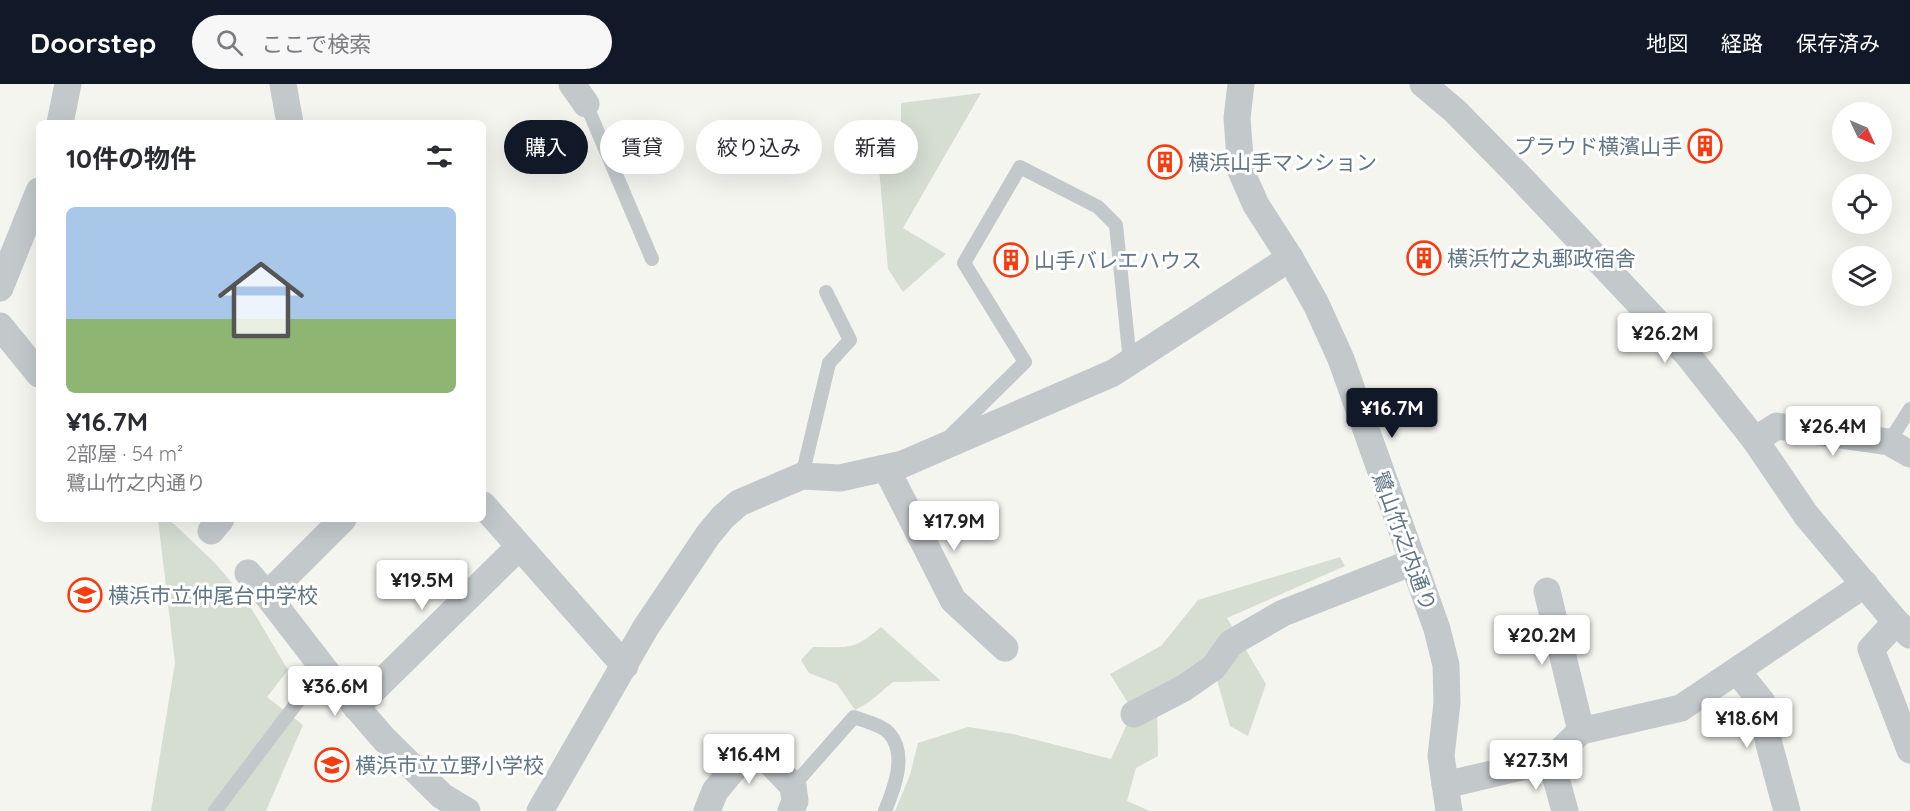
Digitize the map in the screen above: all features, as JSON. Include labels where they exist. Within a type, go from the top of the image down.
[{"type":"street","points":[[61,120],[68,84]]},
{"type":"street","points":[[283,84],[289,120]]},
{"type":"street","name":"鷺山竹之内通り","points":[[1241,84],[1237,118],[1241,171],[1256,205],[1316,304],[1341,359],[1437,629],[1446,666],[1447,703],[1441,756],[1447,798]]},
{"type":"street","points":[[1423,84],[1455,111],[1518,175],[1687,354],[1755,440],[1806,515],[1903,628],[1871,649],[1910,750]]},
{"type":"street","points":[[0,288],[36,198]]},
{"type":"street","points":[[540,811],[646,627],[708,535],[739,503],[802,476],[840,478],[903,464],[1113,373],[1290,258]]},
{"type":"street","points":[[0,326],[36,370]]},
{"type":"street","points":[[1755,440],[1778,426],[1900,448]]},
{"type":"street","points":[[886,468],[953,600],[1005,648]]},
{"type":"street","points":[[486,508],[625,666]]},
{"type":"street","points":[[267,595],[340,522]]},
{"type":"street","points":[[356,707],[519,547]]},
{"type":"street","points":[[1134,714],[1185,688],[1214,667],[1231,643],[1283,613],[1413,562]]},
{"type":"street","points":[[248,573],[328,674],[384,739],[442,796],[467,811]]},
{"type":"street","points":[[1447,798],[1551,760],[1581,731],[1681,708],[1865,584]]},
{"type":"street","points":[[1547,591],[1581,731]]},
{"type":"street","points":[[1737,671],[1762,702],[1769,744],[1787,811]]},
{"type":"street","points":[[707,811],[715,791],[746,754],[765,757],[792,798]]},
{"type":"street","points":[[1551,760],[1565,811]]},
{"type":"lane","points":[[579,94],[652,259]]},
{"type":"lane","points":[[934,451],[1025,362],[964,263],[1020,167],[1098,207],[1116,225],[1130,363]]},
{"type":"lane","points":[[802,476],[829,363],[850,340],[826,292]]},
{"type":"lane","points":[[1900,448],[1910,409]]},
{"type":"lane","points":[[215,811],[298,700],[328,674]]},
{"type":"lane","points":[[792,798],[854,717],[888,732],[898,749],[895,785],[885,811]]},
{"type":"shaded area","points":[[981,93],[903,228],[946,254],[903,292],[888,269],[880,174],[918,174],[918,120],[901,120],[901,103]]},
{"type":"shaded area","points":[[158,522],[174,524],[215,563],[247,601],[288,670],[267,697],[303,725],[266,811],[151,811],[175,663]]},
{"type":"shaded area","points":[[1340,557],[1345,566],[1227,618],[1266,684],[1248,736],[1230,726],[1215,673],[1157,708],[1158,756],[1136,768],[1127,801],[1150,811],[895,811],[910,775],[918,743],[968,727],[1013,734],[1111,759],[1133,711],[1110,674],[1161,646],[1198,600]]},
{"type":"shaded area","points":[[881,627],[941,681],[893,682],[869,702],[855,710],[837,684],[809,673],[801,660],[813,647],[857,644]]},
{"type":"place","name":"プラウド横濱山手","points":[[1705,146]]},
{"type":"place","name":"横浜山手マンション","points":[[1165,162]]},
{"type":"place","name":"横浜竹之丸郵政宿舎","points":[[1424,258]]},
{"type":"place","name":"山手バレエハウス","points":[[1011,260]]},
{"type":"place","name":"横浜市立仲尾台中学校","points":[[85,595]]},
{"type":"place","name":"横浜市立立野小学校","points":[[332,765]]}]
